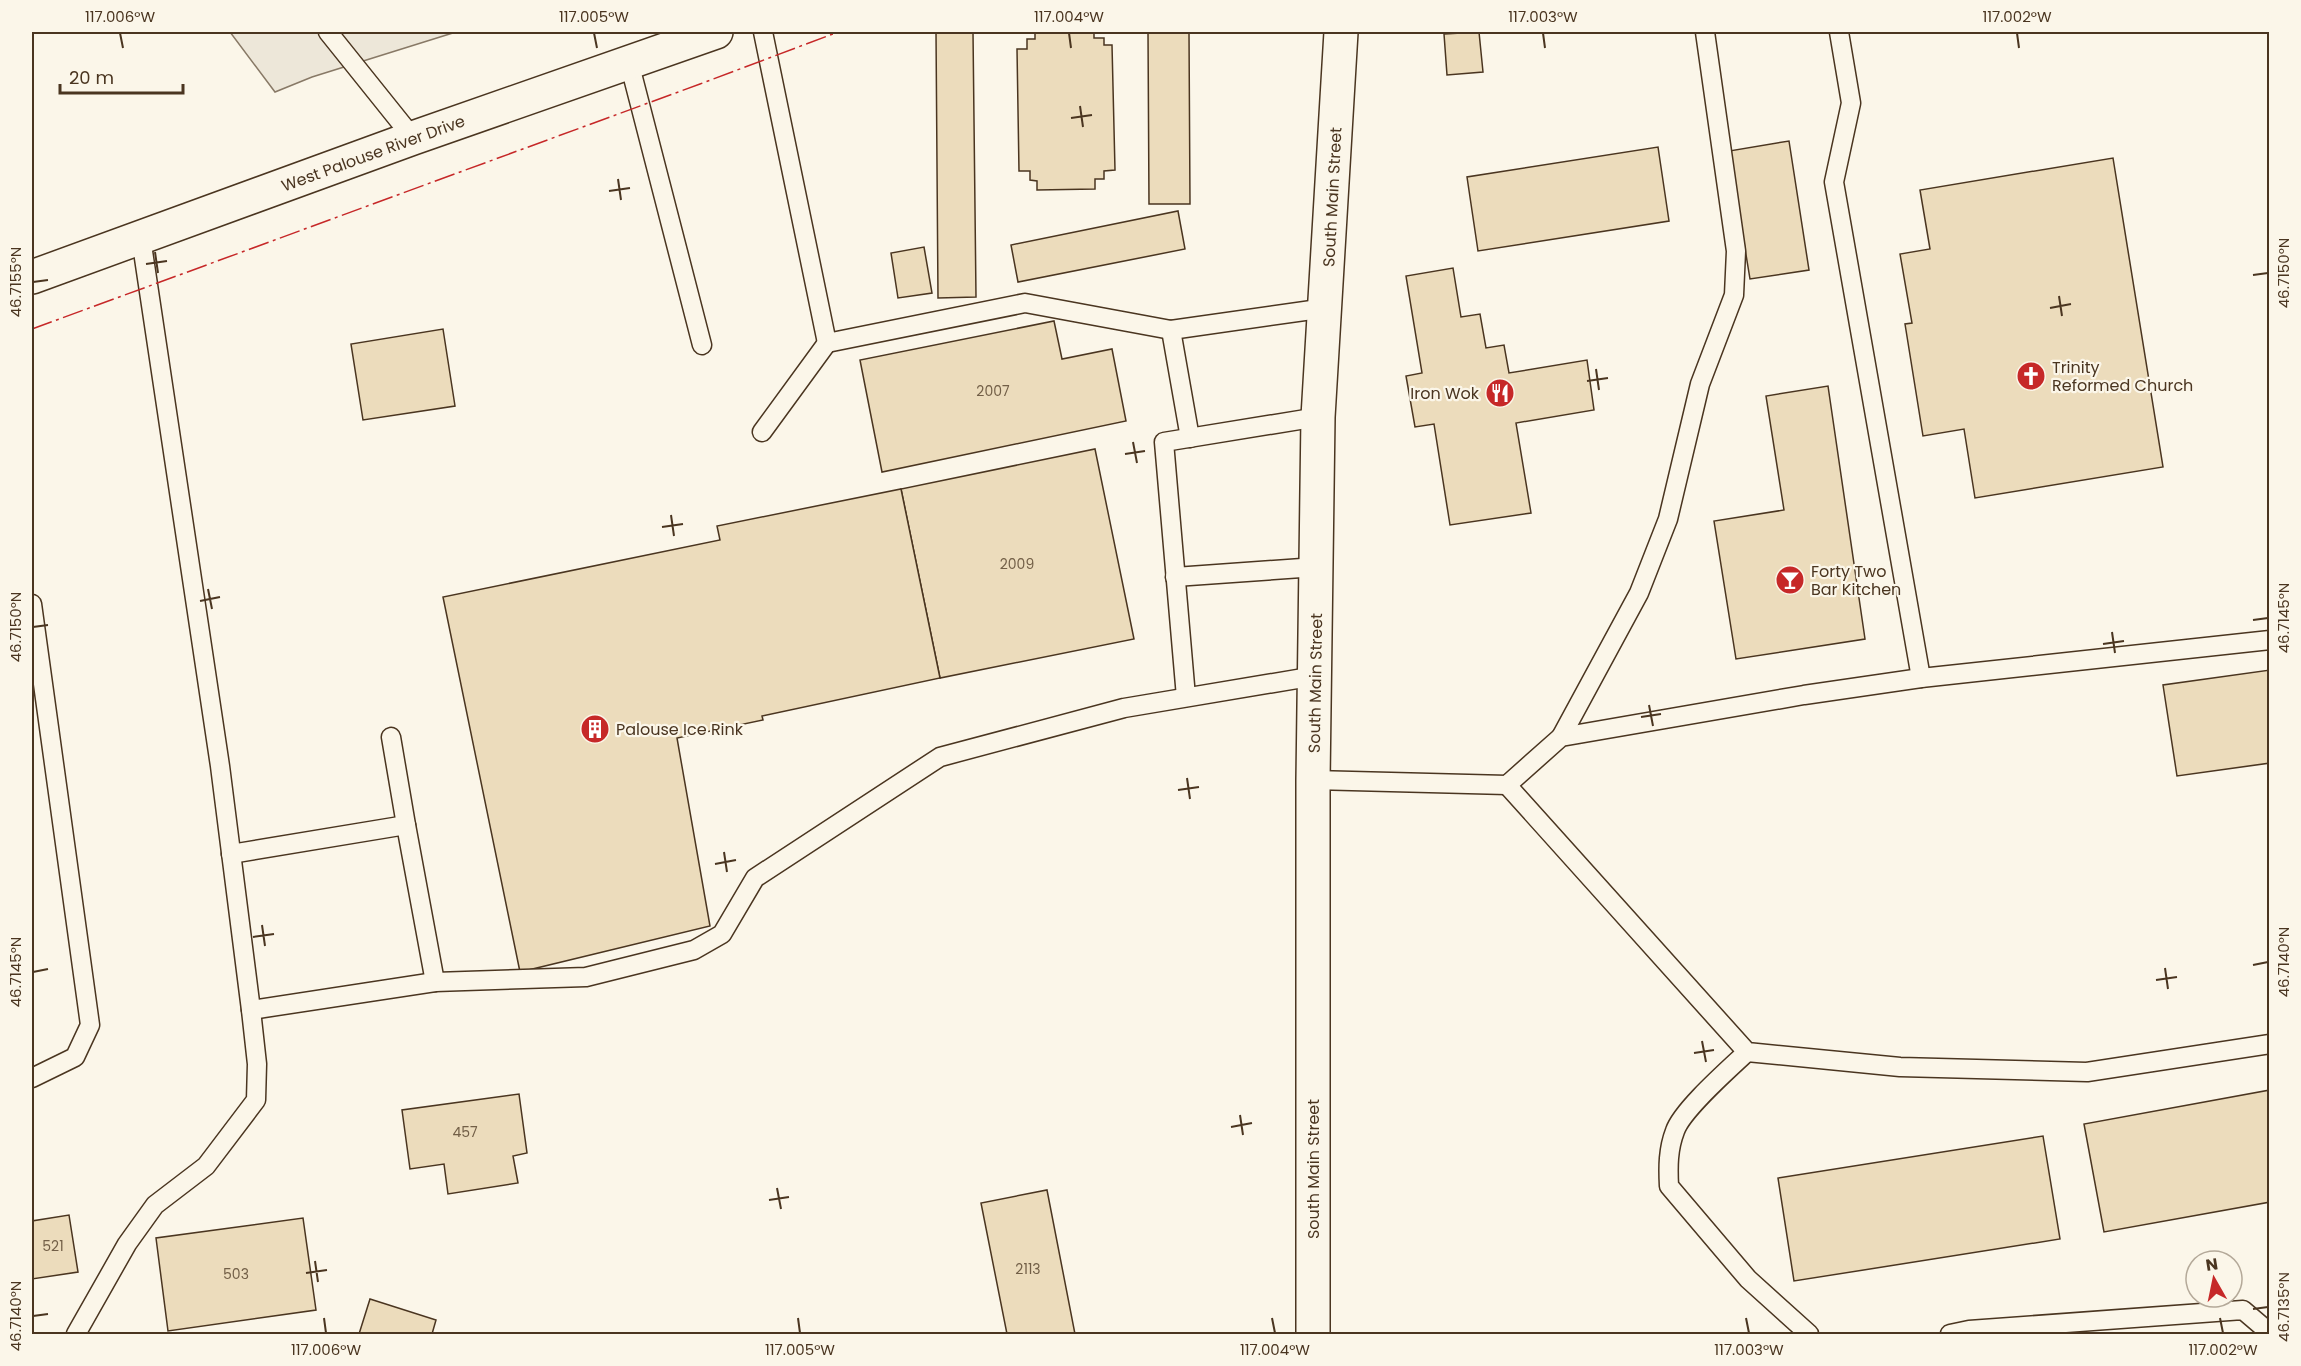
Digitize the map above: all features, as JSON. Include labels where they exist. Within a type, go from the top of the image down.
[{"type":"main road","name":"West Palouse River Drive","points":[[32,277],[413,138],[716,32]]},
{"type":"main road","name":"South Main Street","points":[[1313,1335],[1313,780],[1318,417],[1341,32]]},
{"type":"lane","points":[[328,32],[413,138]]},
{"type":"lane","points":[[763,32],[827,343]]},
{"type":"lane","points":[[1313,780],[1507,785],[1561,736],[1639,593],[1668,519],[1700,384],[1734,295],[1736,250],[1705,32]]},
{"type":"lane","points":[[1839,32],[1851,103],[1834,183],[1921,678]]},
{"type":"lane","points":[[630,62],[702,345]]},
{"type":"lane","points":[[76,1335],[127,1244],[155,1205],[206,1166],[256,1100],[257,1064],[220,766],[141,238]]},
{"type":"lane","points":[[762,432],[827,343],[1025,303],[1171,330],[1326,308]]},
{"type":"lane","points":[[1171,330],[1190,438]]},
{"type":"lane","points":[[1186,698],[1164,442],[1318,417]]},
{"type":"lane","points":[[1175,577],[1316,567]]},
{"type":"lane","points":[[32,604],[90,1025],[75,1057],[32,1078]]},
{"type":"lane","points":[[1561,736],[1804,695],[1921,678],[2270,640]]},
{"type":"lane","points":[[251,1010],[435,982],[586,976],[694,950],[722,934],[755,878],[940,757],[1124,708],[1315,676]]},
{"type":"lane","points":[[391,737],[435,982]]},
{"type":"lane","points":[[1507,785],[1747,1052],[1900,1067],[2087,1072],[2270,1044]]},
{"type":"lane","points":[[231,854],[406,825]]},
{"type":"lane","points":[[1747,1052],[1701,1096],[1676,1129],[1668,1158],[1669,1186],[1748,1279],[1809,1335]]},
{"type":"lane","points":[[1950,1335],[1969,1330],[2243,1310],[2270,1333]]},
{"type":"shaded area","points":[[230,32],[456,32],[312,77],[275,92]]},
{"type":"building","points":[[936,32],[973,32],[976,297],[938,298]]},
{"type":"building","points":[[1035,32],[1094,32],[1094,38],[1104,38],[1104,45],[1112,45],[1115,170],[1104,171],[1104,179],[1095,179],[1095,189],[1037,190],[1037,181],[1030,180],[1030,171],[1019,171],[1017,49],[1027,49],[1027,39],[1035,39]]},
{"type":"building","points":[[1148,32],[1189,32],[1190,204],[1149,204]]},
{"type":"building","points":[[1479,32],[1483,72],[1447,75],[1444,34]]},
{"type":"building","points":[[1789,141],[1809,270],[1750,279],[1729,151]]},
{"type":"building","points":[[1658,147],[1669,221],[1478,251],[1467,177]]},
{"type":"building","name":"Trinity Reformed Church","points":[[2113,158],[2163,467],[1975,498],[1964,429],[1923,436],[1905,324],[1912,323],[1900,254],[1930,249],[1920,190]]},
{"type":"building","points":[[1178,211],[1185,249],[1018,282],[1011,245]]},
{"type":"building","points":[[924,247],[932,293],[898,298],[891,253]]},
{"type":"building","name":"Iron Wok","points":[[1453,268],[1461,317],[1480,314],[1486,348],[1504,345],[1509,373],[1587,360],[1594,410],[1516,423],[1531,513],[1450,525],[1434,424],[1415,427],[1406,376],[1422,373],[1406,276]]},
{"type":"building","points":[[1054,321],[1062,359],[1112,349],[1126,421],[882,472],[860,360]]},
{"type":"building","points":[[443,329],[455,406],[363,420],[351,344]]},
{"type":"building","name":"Forty Two Bar Kitchen","points":[[1828,386],[1865,639],[1736,659],[1714,521],[1784,510],[1766,396]]},
{"type":"building","points":[[1095,449],[1134,639],[940,678],[901,489]]},
{"type":"building","name":"Palouse Ice Rink","points":[[901,489],[940,678],[762,716],[763,720],[677,738],[710,926],[520,972],[443,597],[720,540],[717,526]]},
{"type":"building","points":[[2270,670],[2270,763],[2177,776],[2163,685]]},
{"type":"building","points":[[2270,1090],[2270,1202],[2104,1232],[2084,1124]]},
{"type":"building","points":[[519,1094],[527,1153],[513,1156],[518,1183],[448,1194],[444,1164],[410,1169],[402,1110]]},
{"type":"building","points":[[2043,1136],[2060,1239],[1794,1281],[1778,1178]]},
{"type":"building","points":[[1047,1190],[1075,1334],[1007,1334],[981,1203]]},
{"type":"building","points":[[69,1215],[78,1272],[32,1279],[32,1221]]},
{"type":"building","points":[[303,1218],[316,1310],[168,1331],[156,1238]]},
{"type":"building","points":[[370,1299],[436,1320],[432,1334],[359,1334]]},
{"type":"power","points":[[32,329],[838,32]]},
{"type":"place","name":"Trinity Reformed Church","points":[[2031,376]]},
{"type":"place","name":"Iron Wok","points":[[1500,393]]},
{"type":"place","name":"Forty Two Bar Kitchen","points":[[1790,580]]},
{"type":"place","name":"Palouse Ice Rink","points":[[595,729]]}]
